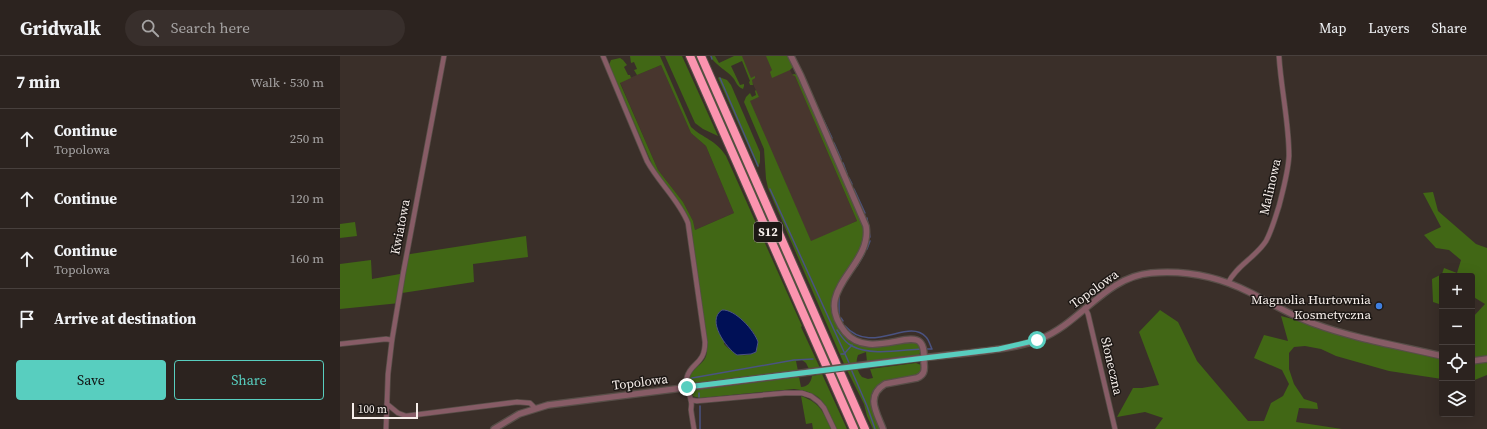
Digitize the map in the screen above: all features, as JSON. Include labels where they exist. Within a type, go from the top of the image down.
[{"type":"highway","name":"S12","points":[[690,56],[854,429]]},
{"type":"highway","name":"S12","points":[[701,56],[865,429]]},
{"type":"street","name":"Kwiatowa","points":[[386,429],[388,374],[392,340],[444,56]]},
{"type":"street","points":[[603,56],[647,161],[656,176],[680,207],[688,223],[705,346],[702,358],[688,375],[687,387],[691,400],[691,413],[694,429]]},
{"type":"street","points":[[791,56],[866,226],[866,238],[863,249],[842,282],[836,295],[835,309],[838,321],[849,336],[863,344],[917,340],[922,346],[925,371],[921,376],[918,378],[888,383],[880,387],[874,397],[874,404],[884,429]]},
{"type":"street","name":"Malinowa","points":[[1228,283],[1233,275],[1258,252],[1266,241],[1272,227],[1285,181],[1288,165],[1288,146],[1279,56]]},
{"type":"street","name":"Topolowa","points":[[494,429],[520,414],[535,408],[575,401],[1005,348],[1030,342],[1054,332],[1114,285],[1126,279],[1142,274],[1161,272],[1210,277],[1244,289],[1302,319],[1323,327],[1439,355]]},
{"type":"street","name":"Słoneczna","points":[[1085,308],[1088,314],[1115,429]]},
{"type":"street","points":[[340,344],[386,339],[392,340]]},
{"type":"street","points":[[1475,361],[1487,359]]},
{"type":"street","points":[[691,400],[697,401],[785,393],[802,393],[811,396],[820,402],[834,429]]},
{"type":"street","points":[[387,404],[398,413],[406,416],[516,402],[530,403],[535,408]]},
{"type":"shaded area","points":[[740,56],[783,56],[792,67],[790,70],[795,76],[857,221],[811,242],[749,101],[759,97]]},
{"type":"shaded area","points":[[661,65],[691,133],[706,146],[734,213],[695,230],[693,221],[683,202],[658,170],[620,82]]},
{"type":"shaded area","points":[[722,310],[733,313],[753,332],[758,342],[756,352],[737,355],[723,340],[719,334],[716,320]]},
{"type":"green space","points":[[630,56],[660,56],[691,127],[718,146],[726,156],[820,368],[809,369],[806,363],[802,360],[796,361],[798,371],[694,384],[690,382],[690,375],[702,363],[707,353],[691,231],[688,219],[655,171],[609,65],[611,60],[620,58],[627,65],[624,67],[631,78],[620,83],[658,170],[683,202],[693,221],[695,230],[734,213],[706,146],[691,133],[661,65],[637,75],[634,70],[637,69],[634,62],[631,63]],"holes":[[[726,310],[741,319],[753,331],[758,342],[756,352],[747,355],[738,354],[724,344]]]},
{"type":"green space","points":[[665,56],[682,56],[718,136],[703,129],[695,123]]},
{"type":"green space","points":[[694,56],[698,56],[853,409],[851,411],[853,414],[855,413],[862,429],[858,429]]},
{"type":"green space","points":[[710,56],[715,56],[719,63],[734,56],[742,56],[751,78],[755,76],[752,80],[753,85],[750,85],[750,81],[742,61],[731,66],[740,85],[744,84],[743,89],[738,86],[731,76],[715,63]]},
{"type":"green space","points":[[766,56],[788,56],[794,66],[790,70],[772,78],[770,72],[772,70]]},
{"type":"green space","points":[[792,75],[798,75],[863,225],[863,238],[860,250],[835,289],[832,298],[834,318],[845,335],[850,340],[860,345],[876,347],[914,342],[919,345],[921,351],[919,355],[914,357],[867,362],[866,352],[858,355],[857,367],[859,372],[862,377],[868,379],[873,378],[870,369],[916,363],[921,365],[922,369],[918,375],[886,381],[878,385],[874,390],[871,395],[872,409],[880,429],[873,429],[867,416],[864,404],[844,364],[768,188],[764,149],[744,102],[750,93],[752,97],[756,95],[756,90],[759,97],[750,101],[811,241],[857,221],[795,76]]},
{"type":"green space","points":[[718,78],[727,80],[731,85],[760,152],[760,162],[758,168]]},
{"type":"green space","points":[[1433,192],[1438,211],[1476,244],[1487,248],[1487,356],[1485,358],[1475,357],[1475,315],[1485,304],[1475,298],[1475,273],[1457,273],[1461,260],[1449,250],[1436,248],[1424,235],[1441,227],[1423,193]]},
{"type":"green space","points":[[355,222],[357,236],[340,238],[340,224]]},
{"type":"green space","points":[[526,236],[528,257],[473,264],[474,282],[402,293],[400,303],[340,309],[340,264],[371,260],[372,279],[400,274],[404,255]]},
{"type":"green space","points":[[1444,268],[1457,273],[1442,273]]},
{"type":"green space","points":[[1439,276],[1439,304],[1433,302],[1432,279]]},
{"type":"green space","points":[[1160,310],[1178,322],[1197,361],[1248,421],[1264,421],[1271,403],[1283,396],[1289,384],[1282,370],[1254,358],[1264,335],[1288,341],[1281,316],[1439,358],[1439,379],[1389,371],[1336,356],[1321,349],[1305,346],[1294,347],[1289,353],[1289,369],[1294,384],[1304,399],[1317,403],[1318,409],[1299,408],[1296,422],[1342,429],[1155,429],[1163,418],[1145,412],[1117,417],[1133,388],[1159,385],[1139,332]]},
{"type":"green space","points":[[1487,362],[1487,375],[1475,380],[1475,364]]},
{"type":"green space","points":[[822,374],[847,429],[836,429],[826,406],[822,401],[812,393],[804,391],[794,389],[700,398],[692,396],[694,390],[799,377],[801,387],[803,387],[810,383],[812,376]]},
{"type":"green space","points":[[801,396],[813,402],[820,408],[831,429],[813,429],[812,423],[806,424]]},
{"type":"waterway","points":[[720,78],[758,166]]},
{"type":"waterway","points":[[823,119],[832,138]]},
{"type":"waterway","points":[[834,143],[841,159]]},
{"type":"waterway","points":[[843,163],[847,174]]},
{"type":"waterway","points":[[849,178],[852,184]]},
{"type":"waterway","points":[[770,189],[850,365]]},
{"type":"waterway","points":[[854,189],[865,213]]},
{"type":"waterway","points":[[867,218],[870,237]]},
{"type":"waterway","points":[[867,249],[870,241]]},
{"type":"waterway","points":[[857,266],[864,254]]},
{"type":"waterway","points":[[839,296],[839,314]]},
{"type":"waterway","points":[[845,326],[855,334],[867,338],[910,331],[918,332],[927,338],[932,349],[925,349]]},
{"type":"waterway","points":[[837,330],[847,343],[859,349],[876,352],[921,349]]},
{"type":"waterway","points":[[841,354],[844,354],[852,345]]},
{"type":"waterway","points":[[692,378],[794,360],[813,359]]},
{"type":"waterway","points":[[851,369],[875,429]]},
{"type":"waterway","points":[[700,406],[700,429]]},
{"type":"place","name":"Magnolia Hurtownia Kosmetyczna","points":[[1379,306]]},
{"type":"route","points":[[687,387],[999,349],[1017,346],[1037,340]]}]
